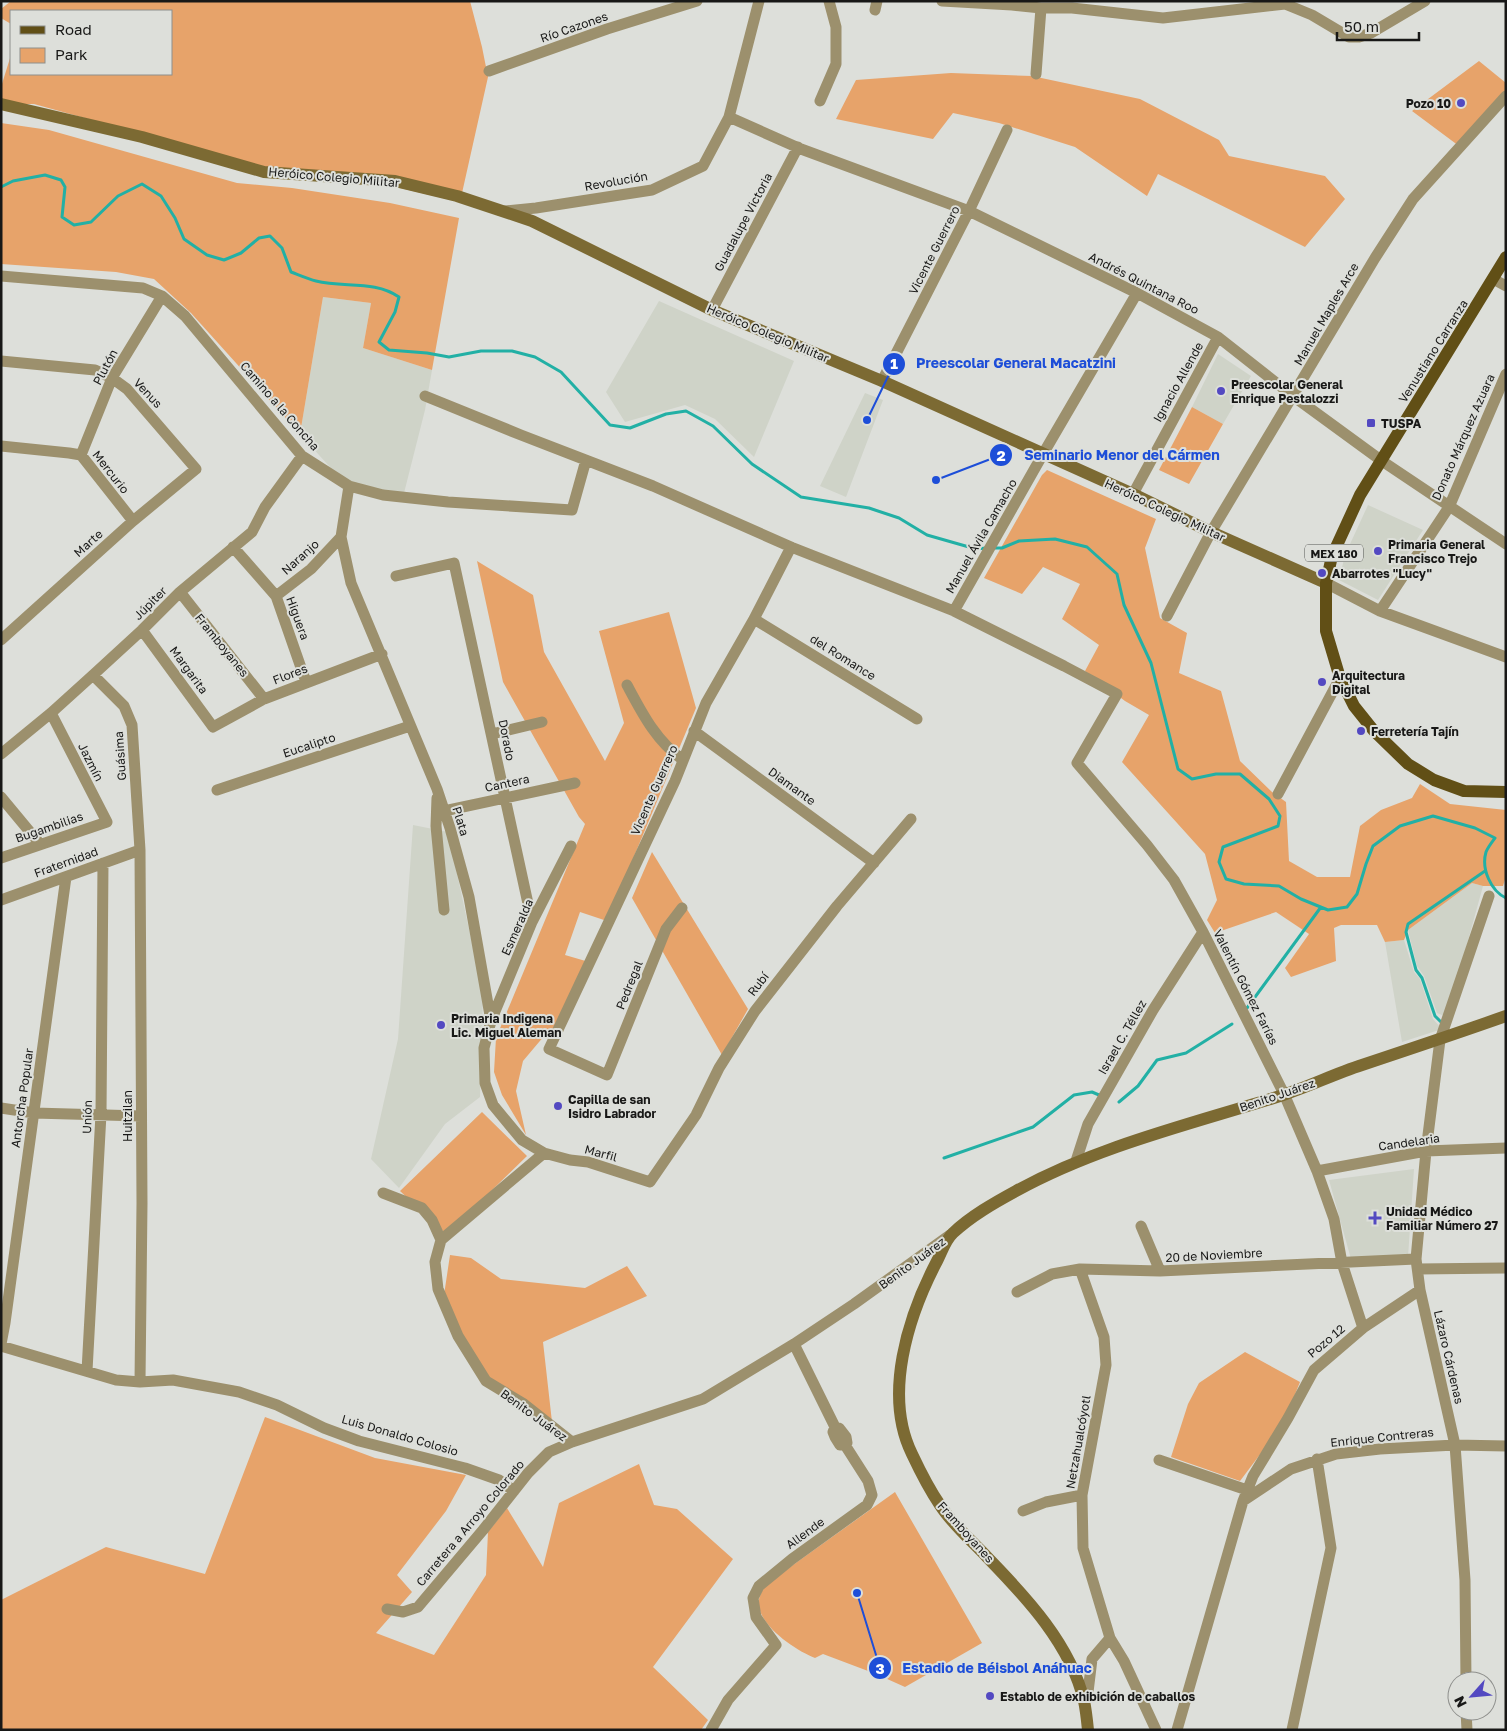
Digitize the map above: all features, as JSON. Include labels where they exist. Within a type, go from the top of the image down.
[{"type":"main road","name":"Venustiano Carranza","points":[[1506,258],[1360,495],[1332,556],[1326,583],[1326,631],[1340,678],[1354,706],[1374,731],[1408,764],[1434,780],[1464,791],[1506,792]]},
{"type":"street","name":"Río Cazones","points":[[489,71],[607,29],[697,1]]},
{"type":"street","name":"Revolución","points":[[505,211],[652,190],[702,166],[729,117],[759,1]]},
{"type":"street","points":[[820,101],[836,64],[836,27],[829,1]]},
{"type":"street","points":[[942,1],[1041,8],[1072,8],[1163,18],[1285,4],[1312,15],[1349,37],[1359,37],[1371,33],[1425,1]]},
{"type":"street","points":[[1036,74],[1041,8]]},
{"type":"street","name":"Manuel Maples Arce","points":[[1167,616],[1211,532],[1374,258],[1413,200],[1506,96]]},
{"type":"street","name":"Heróico Colegio Militar","points":[[1,104],[142,137],[264,172],[395,181],[457,196],[505,211],[532,221],[712,310],[882,381],[1133,494],[1211,532],[1326,583],[1380,611],[1506,657]]},
{"type":"street","name":"Andrés Quintana Roo","points":[[729,117],[798,147],[969,211],[1137,293],[1218,337],[1293,396],[1382,461],[1506,544]]},
{"type":"street","name":"Vicente Guerrero","points":[[882,381],[969,211],[1007,130]]},
{"type":"street","name":"Guadalupe Victoria","points":[[712,310],[798,147]]},
{"type":"street","name":"Camino a la Concha","points":[[1,276],[143,288],[162,296],[185,316],[302,456],[349,486],[383,495],[572,510],[586,460]]},
{"type":"street","points":[[1493,279],[1506,286]]},
{"type":"street","name":"Manuel Ávila Camacho","points":[[954,611],[1137,293]]},
{"type":"street","name":"Plutón","points":[[81,455],[112,378],[162,296]]},
{"type":"street","name":"Ignacio Allende","points":[[1133,494],[1218,337]]},
{"type":"street","name":"Venus","points":[[1,360],[95,370],[112,378],[127,389],[196,469]]},
{"type":"street","name":"Donato Márquez Azuara","points":[[1380,611],[1449,507],[1506,374]]},
{"type":"street","points":[[425,396],[653,486],[791,546],[954,611]]},
{"type":"street","name":"Mercurio","points":[[1,446],[81,455],[133,522]]},
{"type":"street","name":"Júpiter","points":[[1,754],[93,675],[180,592],[252,532],[265,507],[302,456]]},
{"type":"street","name":"Marte","points":[[1,640],[133,522],[196,469]]},
{"type":"street","name":"Plata","points":[[349,486],[341,538],[351,583],[437,789],[469,897],[491,1021],[484,1048],[485,1083],[493,1105],[522,1140],[544,1153]]},
{"type":"street","name":"Naranjo","points":[[276,596],[311,569],[341,538]]},
{"type":"street","name":"Vicente Guerrero","points":[[607,1075],[549,1049],[638,860],[706,704],[754,619],[791,546]]},
{"type":"street","name":"Higuera","points":[[233,547],[276,596],[306,682]]},
{"type":"street","name":"Dorado","points":[[396,576],[454,563],[532,922]]},
{"type":"street","name":"Framboyanes","points":[[180,592],[264,698]]},
{"type":"street","name":"Valentín Gómez Farías","points":[[954,611],[1117,694],[1077,763],[1147,845],[1174,880],[1203,932],[1284,1094],[1317,1171],[1334,1220],[1342,1263],[1363,1328]]},
{"type":"street","name":"del Romance","points":[[754,619],[917,719]]},
{"type":"street","name":"Margarita","points":[[142,630],[213,727]]},
{"type":"street","name":"Flores","points":[[213,727],[264,698],[382,654]]},
{"type":"street","name":"Guásima","points":[[93,675],[124,706],[132,725],[140,850]]},
{"type":"street","points":[[1278,794],[1340,678]]},
{"type":"street","points":[[626,685],[649,725],[671,751],[683,760]]},
{"type":"street","name":"Jazmín","points":[[51,713],[106,822]]},
{"type":"street","points":[[492,734],[542,722]]},
{"type":"street","name":"Eucalipto","points":[[217,790],[410,726]]},
{"type":"street","name":"Diamante","points":[[694,732],[874,863]]},
{"type":"street","name":"Cantera","points":[[444,811],[575,783]]},
{"type":"street","points":[[437,789],[436,826],[444,910]]},
{"type":"street","points":[[1,797],[40,844]]},
{"type":"street","name":"Rubí","points":[[650,1182],[696,1114],[719,1068],[755,1011],[910,819]]},
{"type":"street","name":"Bugambilias","points":[[1,858],[106,822]]},
{"type":"street","name":"Esmeralda","points":[[491,1021],[532,922],[571,846]]},
{"type":"street","name":"Fraternidad","points":[[1,900],[140,850]]},
{"type":"street","name":"Huitzilan","points":[[140,850],[140,1382]]},
{"type":"street","name":"Unión","points":[[87,1371],[101,1114],[103,863]]},
{"type":"street","name":"Antorcha Popular","points":[[1,1345],[66,877]]},
{"type":"street","name":"Lázaro Cárdenas","points":[[1466,1671],[1465,1580],[1455,1445],[1420,1290],[1417,1264],[1426,1151],[1440,1040],[1489,896]]},
{"type":"street","name":"Pedregal","points":[[607,1075],[666,929],[682,908]]},
{"type":"street","name":"Israel C. Téllez","points":[[1076,1161],[1088,1124],[1153,1010],[1203,932]]},
{"type":"street","name":"Benito Juárez","points":[[441,1240],[435,1262],[438,1289],[458,1336],[486,1381],[524,1404],[572,1442],[703,1399],[794,1344],[854,1304],[980,1212],[1006,1196],[1076,1161],[1284,1094],[1359,1065],[1440,1040],[1506,1016]]},
{"type":"street","points":[[1,1108],[34,1113],[141,1116]]},
{"type":"street","name":"Candelaria","points":[[1317,1171],[1426,1151],[1506,1148]]},
{"type":"street","points":[[383,1193],[422,1208],[432,1220],[441,1240],[544,1153]]},
{"type":"street","name":"Marfil","points":[[544,1153],[570,1160],[588,1162],[650,1182]]},
{"type":"street","points":[[1141,1226],[1160,1271]]},
{"type":"street","name":"Framboyanes","points":[[950,1235],[930,1274],[904,1348],[900,1371],[901,1422],[908,1446],[941,1507],[1042,1619],[1066,1655],[1084,1700],[1088,1730]]},
{"type":"street","name":"20 de Noviembre","points":[[1017,1292],[1052,1274],[1080,1269],[1160,1271],[1342,1263],[1506,1268]]},
{"type":"street","name":"Netzahualcóyotl","points":[[1080,1269],[1104,1337],[1106,1365],[1082,1496],[1083,1548],[1110,1638],[1124,1661],[1156,1730]]},
{"type":"street","name":"Pozo 12","points":[[1177,1730],[1245,1496],[1314,1370],[1363,1328],[1420,1290]]},
{"type":"street","name":"Allende","points":[[711,1730],[728,1700],[776,1645],[756,1617],[753,1598],[759,1586],[792,1559],[867,1505],[872,1495],[868,1481],[845,1445],[840,1445],[834,1437],[833,1432],[835,1428],[794,1344]]},
{"type":"street","name":"Luis Donaldo Colosio","points":[[1,1345],[116,1380],[140,1382],[172,1380],[239,1392],[277,1405],[324,1428],[359,1441],[465,1468],[499,1480],[514,1491]]},
{"type":"street","name":"Carretera a Arroyo Colorado","points":[[387,1609],[403,1612],[418,1607],[528,1473],[549,1452],[572,1442]]},
{"type":"street","name":"Enrique Contreras","points":[[1245,1496],[1291,1470],[1317,1459],[1336,1454],[1455,1445],[1506,1446]]},
{"type":"street","points":[[1292,1730],[1330,1548],[1317,1459]]},
{"type":"street","points":[[1159,1460],[1245,1496]]},
{"type":"street","points":[[1023,1511],[1046,1502],[1082,1496]]},
{"type":"street","points":[[1084,1700],[1088,1692],[1092,1660],[1110,1638]]},
{"type":"shaded area","points":[[323,297],[371,303],[363,348],[432,370],[425,410],[403,497],[359,489],[338,476],[300,434]]},
{"type":"shaded area","points":[[659,301],[794,361],[754,457],[715,419],[685,405],[625,422],[606,392]]},
{"type":"shaded area","name":"Preescolar General Enrique Pestalozzi","points":[[1218,354],[1251,376],[1223,424],[1192,407]]},
{"type":"shaded area","points":[[865,393],[883,400],[846,497],[820,486]]},
{"type":"shaded area","name":"Primaria General Francisco Trejo","points":[[1368,505],[1423,530],[1378,600],[1339,580],[1345,555]]},
{"type":"shaded area","points":[[413,825],[448,832],[483,994],[480,1097],[445,1124],[399,1188],[371,1159],[398,1039]]},
{"type":"shaded area","points":[[1472,883],[1483,886],[1447,1017],[1437,1013],[1424,976],[1417,966],[1408,930]]},
{"type":"shaded area","points":[[1404,940],[1414,972],[1420,979],[1433,1019],[1442,1029],[1402,1042],[1385,942]]},
{"type":"shaded area","name":"Unidad Médico Familiar Número 27","points":[[1414,1169],[1408,1257],[1351,1259],[1329,1180]]},
{"type":"green space","points":[[11,1],[470,1],[488,77],[460,202],[400,188],[262,167],[34,104],[1,104],[1,87],[10,58],[10,75],[172,75],[172,10],[10,10],[10,23],[1,18],[1,9]]},
{"type":"green space","name":"Pozo 10","points":[[1479,61],[1506,83],[1506,95],[1459,146],[1412,111]]},
{"type":"green space","points":[[951,73],[1032,76],[1140,99],[1219,140],[1229,156],[1325,176],[1345,199],[1305,247],[1158,174],[1147,196],[1075,147],[999,123],[953,113],[933,139],[836,119],[856,80]]},
{"type":"green space","points":[[1,123],[49,130],[237,183],[292,188],[390,203],[459,218],[432,370],[363,348],[371,303],[323,297],[300,434],[191,313],[154,279],[116,272],[1,264]]},
{"type":"green space","points":[[1192,407],[1223,424],[1189,484],[1159,470]]},
{"type":"green space","points":[[1047,470],[1156,519],[1145,548],[1160,618],[1187,633],[1179,673],[1221,691],[1240,761],[1272,792],[1286,802],[1289,861],[1317,877],[1350,877],[1360,826],[1381,810],[1412,798],[1420,784],[1450,804],[1506,810],[1506,876],[1503,886],[1483,886],[1472,883],[1408,930],[1404,940],[1385,942],[1377,925],[1341,925],[1334,928],[1336,961],[1291,977],[1285,968],[1309,934],[1276,912],[1215,933],[1207,920],[1217,900],[1205,854],[1122,762],[1149,715],[1125,701],[1085,671],[1099,645],[1062,619],[1080,584],[1043,567],[1022,594],[984,578],[1042,475]]},
{"type":"green space","points":[[477,561],[533,595],[544,652],[605,761],[624,723],[599,631],[669,612],[696,708],[607,921],[580,912],[565,955],[589,962],[558,1027],[550,1029],[523,1061],[516,1091],[526,1135],[502,1095],[494,1072],[496,1038],[585,824],[579,817],[503,682]]},
{"type":"green space","points":[[652,852],[748,1009],[722,1055],[632,898]]},
{"type":"green space","points":[[482,1112],[527,1156],[484,1198],[444,1232],[400,1191]]},
{"type":"green space","points":[[450,1255],[471,1258],[501,1279],[585,1288],[627,1266],[647,1296],[543,1342],[552,1422],[487,1383],[460,1337],[444,1295]]},
{"type":"green space","points":[[1245,1352],[1300,1382],[1283,1424],[1240,1481],[1171,1457],[1188,1404],[1199,1383]]},
{"type":"green space","points":[[265,1417],[375,1458],[466,1475],[446,1511],[397,1575],[412,1592],[376,1633],[434,1655],[486,1575],[488,1532],[507,1508],[543,1567],[559,1503],[639,1464],[654,1505],[677,1509],[733,1559],[653,1667],[708,1720],[701,1730],[1,1730],[1,1600],[106,1547],[205,1574]]},
{"type":"green space","points":[[895,1492],[982,1643],[905,1687],[823,1654],[815,1658],[807,1654],[778,1635],[763,1617],[759,1608],[759,1599],[765,1585]]},
{"type":"waterway","points":[[1,187],[13,181],[45,175],[61,180],[65,187],[62,217],[74,225],[91,222],[118,196],[142,184],[161,196],[175,218],[184,239],[207,255],[224,260],[241,253],[259,238],[270,236],[282,248],[291,272],[327,283],[380,288],[399,297],[395,312],[379,342],[389,350],[449,357],[481,351],[512,351],[535,357],[561,372],[610,425],[630,428],[666,414],[686,411],[713,426],[752,464],[801,497],[869,508],[899,518],[927,535],[976,549],[986,548]]},
{"type":"waterway","points":[[992,548],[1002,548],[1019,541],[1055,539],[1087,547],[1117,574],[1124,605],[1151,663],[1178,769],[1192,779],[1216,774],[1240,774],[1269,799],[1280,816],[1278,826],[1223,847],[1219,862],[1226,879],[1244,884],[1279,886],[1301,899],[1328,910],[1347,907],[1357,894],[1373,846],[1400,826],[1433,816],[1475,828],[1495,838],[1486,852],[1486,872],[1492,885],[1506,898]]},
{"type":"waterway","points":[[1442,1023],[1435,1016],[1422,978],[1416,970],[1406,932],[1408,924],[1485,871]]},
{"type":"waterway","points":[[1247,1008],[1321,907]]},
{"type":"waterway","points":[[1119,1102],[1138,1086],[1157,1060],[1186,1053],[1232,1024]]},
{"type":"waterway","points":[[944,1158],[1033,1127],[1074,1095],[1092,1092],[1099,1095]]},
{"type":"place","name":"Pozo 10","points":[[1461,103]]},
{"type":"place","name":"Preescolar General Enrique Pestalozzi","points":[[1221,391]]},
{"type":"place","name":"Preescolar General Macatzini","points":[[867,420]]},
{"type":"place","name":"TUSPA","points":[[1371,423]]},
{"type":"place","name":"Seminario Menor del Cármen","points":[[936,480]]},
{"type":"place","name":"Primaria General Francisco Trejo","points":[[1378,551]]},
{"type":"place","name":"Abarrotes \"Lucy\"","points":[[1322,573]]},
{"type":"place","name":"Arquitectura Digital","points":[[1322,682]]},
{"type":"place","name":"Ferretería Tajín","points":[[1361,731]]},
{"type":"place","name":"Primaria Indigena Lic. Miguel Aleman","points":[[441,1025]]},
{"type":"place","name":"Capilla de san Isidro Labrador","points":[[558,1106]]},
{"type":"place","name":"Unidad Médico Familiar Número 27","points":[[1375,1218]]},
{"type":"place","name":"Estadio de Béisbol Anáhuac","points":[[857,1593]]},
{"type":"place","name":"Establo de exhibición de caballos","points":[[990,1696]]}]
